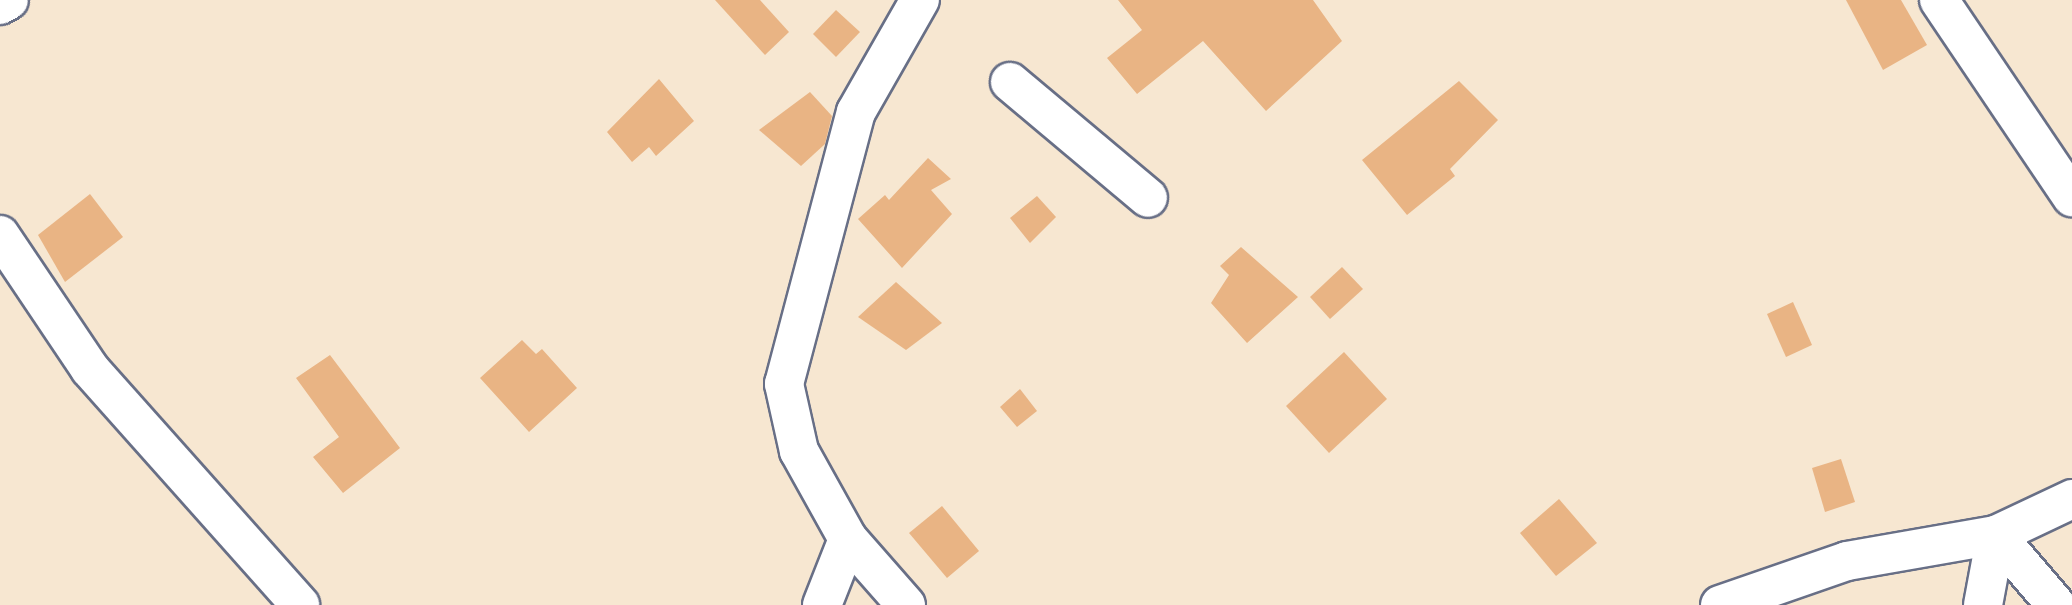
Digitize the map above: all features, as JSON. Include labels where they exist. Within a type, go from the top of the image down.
[{"type":"street","points":[[0,5],[9,0]]},
{"type":"street","points":[[906,605],[848,539],[799,451],[784,384],[856,112],[920,0]]},
{"type":"street","points":[[1939,0],[2072,197]]},
{"type":"street","points":[[1010,82],[1148,198]]},
{"type":"street","points":[[0,235],[90,369],[300,605]]},
{"type":"street","points":[[1720,605],[1776,594],[1847,561],[1996,535],[2072,499]]},
{"type":"street","points":[[1983,605],[1996,535]]},
{"type":"street","points":[[1996,535],[2056,605]]},
{"type":"street","points":[[822,605],[848,539]]},
{"type":"building","points":[[715,0],[760,0],[789,32],[765,55]]},
{"type":"building","points":[[1118,0],[1313,0],[1342,41],[1266,111],[1203,41],[1137,94],[1107,58],[1142,30]]},
{"type":"building","points":[[1846,0],[1901,0],[1927,45],[1883,70]]},
{"type":"building","points":[[836,10],[860,32],[836,57],[813,34]]},
{"type":"building","points":[[659,79],[694,121],[656,156],[649,147],[632,162],[607,132]]},
{"type":"building","points":[[1459,81],[1498,120],[1450,169],[1455,176],[1407,215],[1362,160]]},
{"type":"building","points":[[810,92],[832,116],[825,144],[801,166],[759,130]]},
{"type":"building","points":[[928,158],[951,179],[931,190],[952,214],[902,268],[858,219],[885,195],[889,200]]},
{"type":"building","points":[[90,194],[123,237],[65,282],[38,235]]},
{"type":"building","points":[[1037,196],[1056,217],[1030,243],[1010,218]]},
{"type":"building","points":[[1241,247],[1298,297],[1247,343],[1211,303],[1229,275],[1220,266]]},
{"type":"building","points":[[1342,267],[1363,289],[1330,319],[1310,297]]},
{"type":"building","points":[[896,282],[942,323],[906,350],[858,317]]},
{"type":"building","points":[[1793,302],[1812,345],[1786,357],[1767,314]]},
{"type":"building","points":[[522,340],[536,354],[542,349],[577,388],[529,432],[480,378]]},
{"type":"building","points":[[1344,352],[1387,399],[1329,453],[1286,406]]},
{"type":"building","points":[[330,355],[400,448],[343,493],[313,457],[339,437],[296,378]]},
{"type":"building","points":[[1020,389],[1037,411],[1017,427],[1000,407]]},
{"type":"building","points":[[1841,459],[1855,502],[1825,512],[1812,468]]},
{"type":"building","points":[[1559,499],[1597,543],[1556,576],[1520,533]]},
{"type":"building","points":[[942,506],[979,551],[947,578],[909,533]]}]
